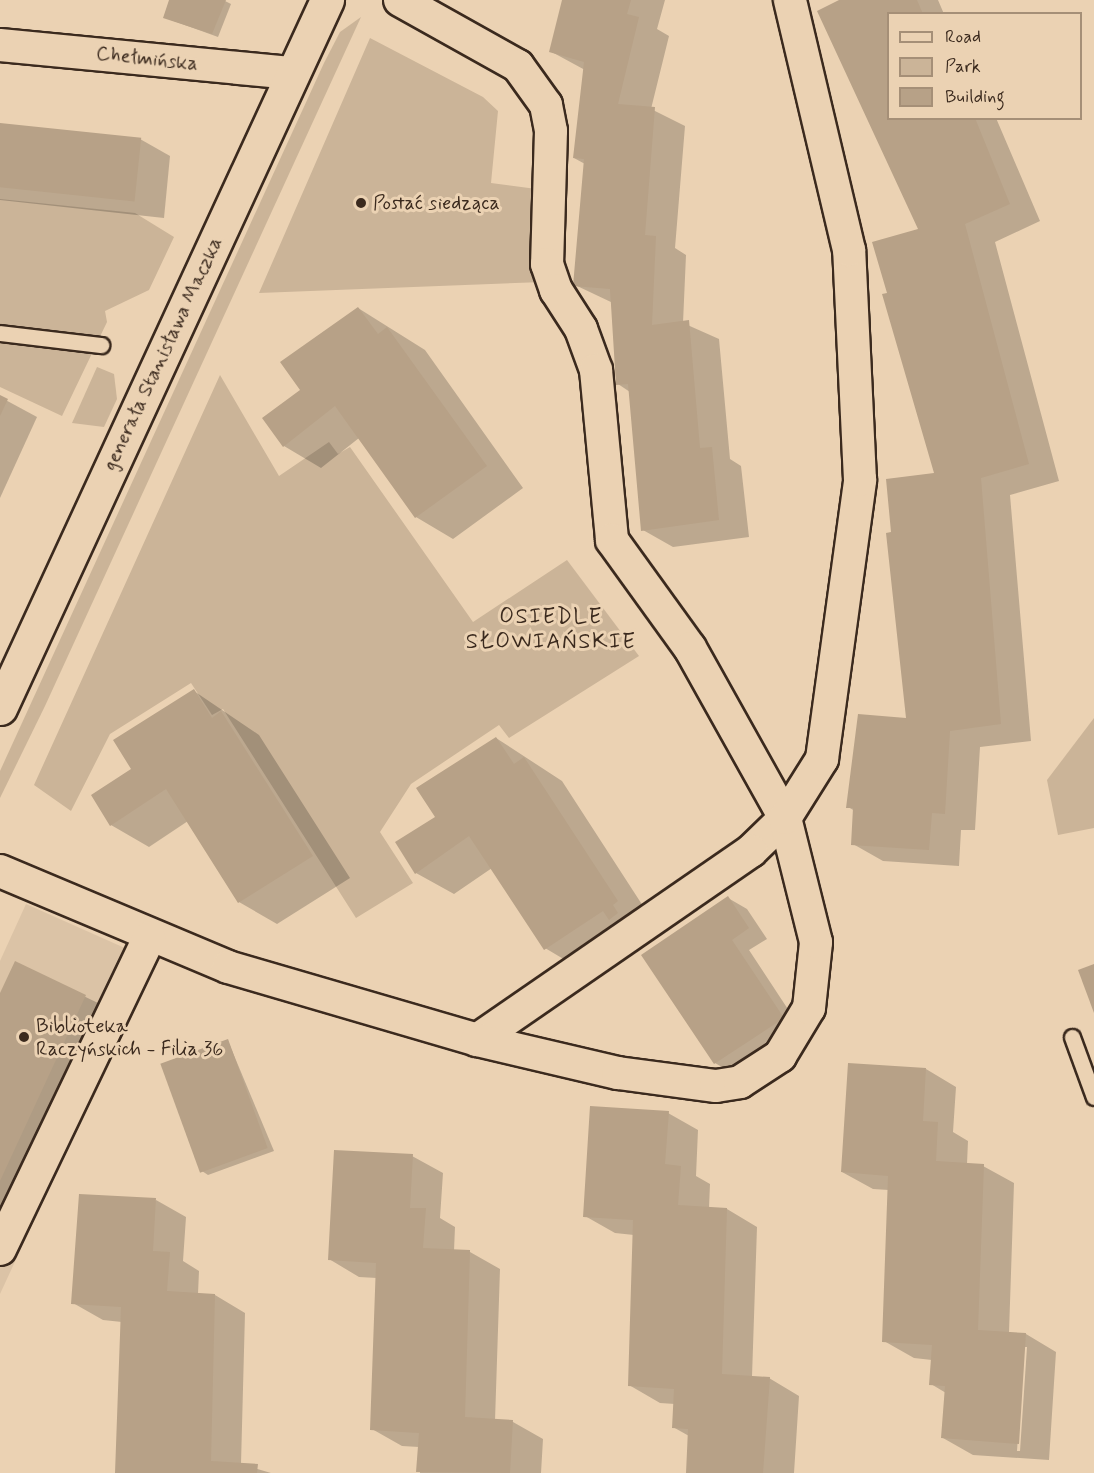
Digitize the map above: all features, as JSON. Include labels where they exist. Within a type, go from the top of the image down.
[{"type":"street","name":"generała Stanisława Maczka","points":[[0,708],[327,0]]},
{"type":"street","points":[[0,871],[149,938],[477,1040],[681,1083],[716,1086],[763,1071],[805,1020],[815,972],[812,914],[785,818],[690,648],[612,540],[596,370],[581,329],[556,290],[547,264],[551,131],[546,105],[518,66],[400,0]]},
{"type":"street","points":[[477,1040],[741,858],[785,818],[822,759],[860,480],[849,250],[790,0]]},
{"type":"street","name":"Chełmińska","points":[[0,45],[293,73]]},
{"type":"street","points":[[0,1249],[149,938]]},
{"type":"lane","points":[[0,333],[101,345]]},
{"type":"lane","points":[[1072,1037],[1094,1097]]},
{"type":"shaded area","points":[[26,904],[154,961],[0,1294],[0,961]]},
{"type":"green space","points":[[361,17],[45,706],[0,798],[0,771],[324,63],[340,32]]},
{"type":"green space","points":[[370,38],[483,97],[498,111],[491,183],[544,190],[543,282],[259,293]]},
{"type":"green space","points":[[0,199],[135,213],[174,237],[149,290],[105,311],[107,322],[62,416],[0,387]]},
{"type":"green space","points":[[97,367],[114,374],[117,399],[104,427],[72,423]]},
{"type":"green space","points":[[220,375],[279,476],[329,442],[338,454],[350,447],[473,622],[567,560],[639,656],[509,738],[499,725],[411,784],[380,832],[413,883],[356,918],[223,709],[212,715],[191,683],[110,734],[71,811],[34,785]]},
{"type":"green space","points":[[1094,718],[1094,828],[1058,835],[1047,780]]},
{"type":"building","points":[[169,0],[226,0],[212,34],[163,18]]},
{"type":"building","points":[[562,0],[631,0],[627,14],[639,17],[618,104],[655,107],[645,235],[656,236],[652,325],[689,320],[700,448],[712,447],[719,520],[641,531],[628,384],[616,385],[610,289],[573,286],[584,159],[573,158],[584,62],[549,52]]},
{"type":"building","points":[[839,0],[917,0],[922,12],[887,12],[887,120],[976,120],[1010,204],[965,224],[1029,464],[981,478],[1001,724],[950,731],[945,814],[932,813],[929,850],[851,845],[853,808],[846,808],[858,714],[906,718],[886,533],[891,532],[886,479],[934,473],[882,294],[887,293],[872,242],[918,229],[817,11]]},
{"type":"building","points":[[0,123],[141,138],[135,201],[0,187]]},
{"type":"building","points":[[358,307],[378,334],[387,327],[487,466],[415,518],[335,406],[283,447],[262,418],[300,390],[280,362]]},
{"type":"building","points":[[0,395],[8,399],[0,416]]},
{"type":"building","points":[[194,689],[212,718],[221,711],[313,856],[238,903],[166,789],[110,826],[91,795],[131,769],[113,740]]},
{"type":"building","points":[[496,737],[514,764],[524,757],[618,901],[613,905],[618,913],[609,920],[603,911],[544,950],[469,836],[415,874],[395,842],[435,817],[416,788]]},
{"type":"building","points":[[728,896],[749,928],[732,940],[784,1018],[714,1064],[641,955]]},
{"type":"building","points":[[15,961],[86,995],[0,1181],[0,993]]},
{"type":"building","points":[[1094,964],[1094,1013],[1078,970]]},
{"type":"building","points":[[228,1039],[268,1148],[200,1173],[160,1064]]},
{"type":"building","points":[[848,1063],[926,1068],[923,1121],[938,1122],[936,1161],[984,1164],[978,1330],[1026,1333],[1019,1444],[941,1438],[945,1386],[929,1385],[932,1345],[882,1342],[888,1176],[841,1172]]},
{"type":"building","points":[[590,1106],[669,1111],[665,1164],[681,1166],[678,1205],[727,1208],[722,1374],[770,1377],[763,1473],[686,1473],[688,1429],[672,1428],[674,1389],[628,1386],[633,1220],[583,1217]]},
{"type":"building","points":[[334,1150],[413,1154],[410,1208],[426,1208],[423,1248],[470,1250],[465,1417],[513,1420],[510,1473],[416,1472],[419,1433],[370,1430],[376,1263],[328,1260]]},
{"type":"building","points":[[79,1194],[156,1198],[153,1251],[170,1252],[167,1291],[215,1294],[211,1461],[258,1464],[257,1473],[115,1473],[121,1307],[71,1304]]},
{"type":"place","name":"Postać siedząca","points":[[361,203]]},
{"type":"place","name":"Biblioteka Raczyńskich - Filia 36","points":[[24,1037]]},
{"type":"district","name":"OSIEDLE SŁOWIAŃSKIE","points":[[551,630]]}]
